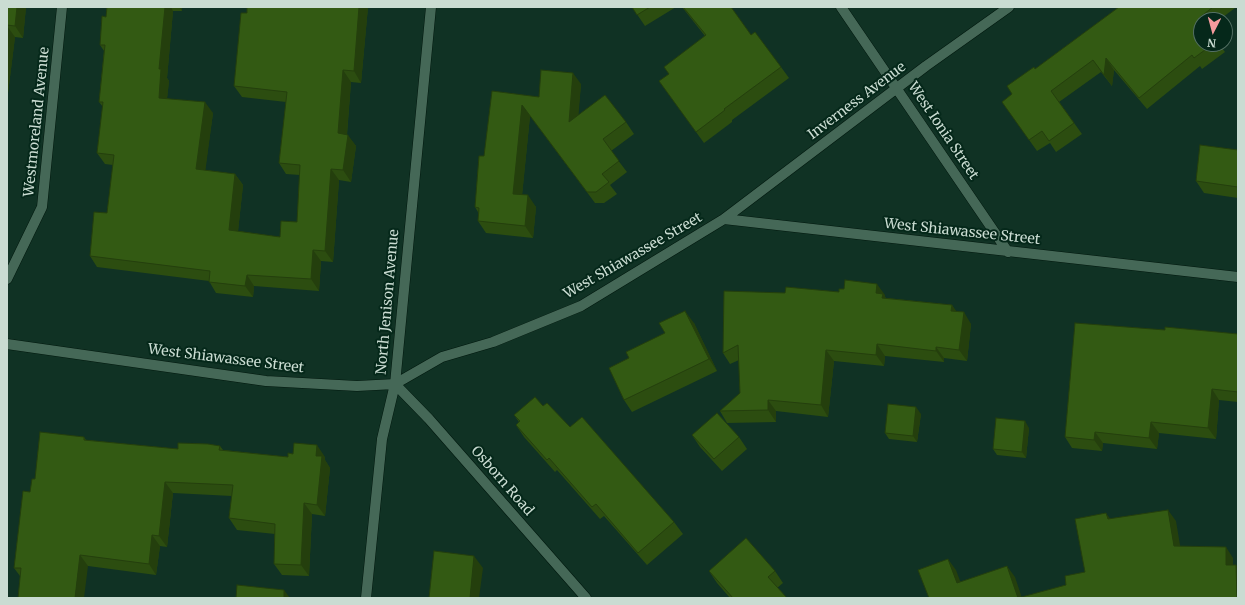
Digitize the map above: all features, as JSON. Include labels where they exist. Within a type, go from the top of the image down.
[{"type":"street","name":"Westmoreland Avenue","points":[[7,279],[42,207],[62,7]]},
{"type":"street","name":"North Jenison Avenue","points":[[366,598],[382,439],[395,384],[431,7]]},
{"type":"street","name":"West Ionia Street","points":[[841,7],[1008,252]]},
{"type":"street","name":"Inverness Avenue","points":[[724,219],[926,66],[1009,7]]},
{"type":"street","name":"West Shiawassee Street","points":[[7,344],[266,380],[357,386],[395,384],[442,357],[494,342],[581,306],[724,219],[1238,277]]},
{"type":"street","name":"Osborn Road","points":[[395,384],[429,419],[586,598]]},
{"type":"building","points":[[7,7],[17,7],[15,26],[7,25]]},
{"type":"building","points":[[107,7],[165,7],[159,69],[161,69],[159,98],[205,102],[196,169],[235,174],[229,230],[280,237],[281,221],[297,222],[300,165],[279,163],[287,92],[234,86],[241,13],[247,13],[247,7],[359,7],[354,71],[343,70],[338,133],[348,135],[343,170],[331,169],[325,251],[313,250],[311,279],[247,275],[245,286],[209,282],[210,271],[90,256],[94,212],[107,213],[114,155],[97,153],[103,102],[99,102],[105,45],[100,45],[102,16],[106,17]]},
{"type":"building","points":[[632,7],[650,7],[637,15]]},
{"type":"building","points":[[683,7],[731,7],[751,35],[755,32],[781,67],[724,109],[725,110],[696,132],[659,81],[669,74],[664,67],[706,35]]},
{"type":"building","points":[[1119,7],[1213,7],[1207,12],[1193,12],[1193,52],[1202,52],[1194,58],[1192,55],[1139,98],[1106,58],[1104,75],[1093,60],[1051,91],[1074,123],[1049,141],[1042,131],[1029,140],[1002,102],[1012,94],[1007,86],[1034,67],[1035,69]]},
{"type":"building","points":[[541,70],[573,73],[569,122],[605,95],[626,122],[603,139],[619,161],[602,174],[609,182],[596,192],[587,192],[522,105],[513,194],[528,195],[525,226],[478,221],[479,208],[475,207],[479,156],[484,156],[492,91],[539,97]]},
{"type":"building","points":[[1200,145],[1238,150],[1238,187],[1196,181]]},
{"type":"building","points":[[845,280],[877,284],[876,293],[883,294],[882,298],[952,305],[951,311],[964,312],[959,350],[936,347],[936,351],[877,344],[876,355],[826,350],[821,405],[768,400],[768,410],[720,411],[740,393],[738,345],[723,353],[724,291],[785,293],[786,287],[839,292],[839,289],[844,289]]},
{"type":"building","points":[[685,311],[709,359],[624,400],[609,368],[629,358],[626,352],[665,333],[659,323]]},
{"type":"building","points":[[1075,323],[1165,330],[1165,327],[1238,334],[1238,392],[1212,389],[1208,428],[1151,422],[1149,438],[1095,432],[1094,440],[1065,437]]},
{"type":"building","points":[[535,397],[543,406],[547,403],[570,427],[582,417],[674,522],[638,553],[596,504],[592,507],[549,458],[547,460],[516,425],[520,421],[514,415]]},
{"type":"building","points":[[888,404],[916,407],[913,436],[885,433]]},
{"type":"building","points":[[717,413],[739,437],[714,459],[692,435]]},
{"type":"building","points":[[996,418],[1025,421],[1022,452],[993,449]]},
{"type":"building","points":[[40,432],[84,437],[84,440],[178,449],[178,443],[208,444],[220,446],[219,450],[288,457],[288,453],[293,454],[294,443],[317,445],[316,456],[322,456],[317,505],[304,503],[301,565],[274,564],[275,524],[229,518],[233,485],[165,482],[159,536],[152,535],[149,564],[80,555],[75,598],[18,598],[21,568],[14,568],[23,491],[30,492],[32,479],[35,479]]},
{"type":"building","points":[[1168,510],[1174,546],[1226,547],[1226,565],[1236,565],[1237,598],[1018,598],[1066,585],[1065,576],[1085,572],[1075,519],[1106,513],[1108,519]]},
{"type":"building","points":[[746,538],[775,571],[768,577],[787,598],[733,598],[709,571]]},
{"type":"building","points":[[434,551],[474,556],[470,598],[429,598]]},
{"type":"building","points":[[948,559],[957,583],[1007,566],[1018,598],[929,598],[918,570]]},
{"type":"building","points":[[237,585],[284,590],[284,598],[236,598]]}]
